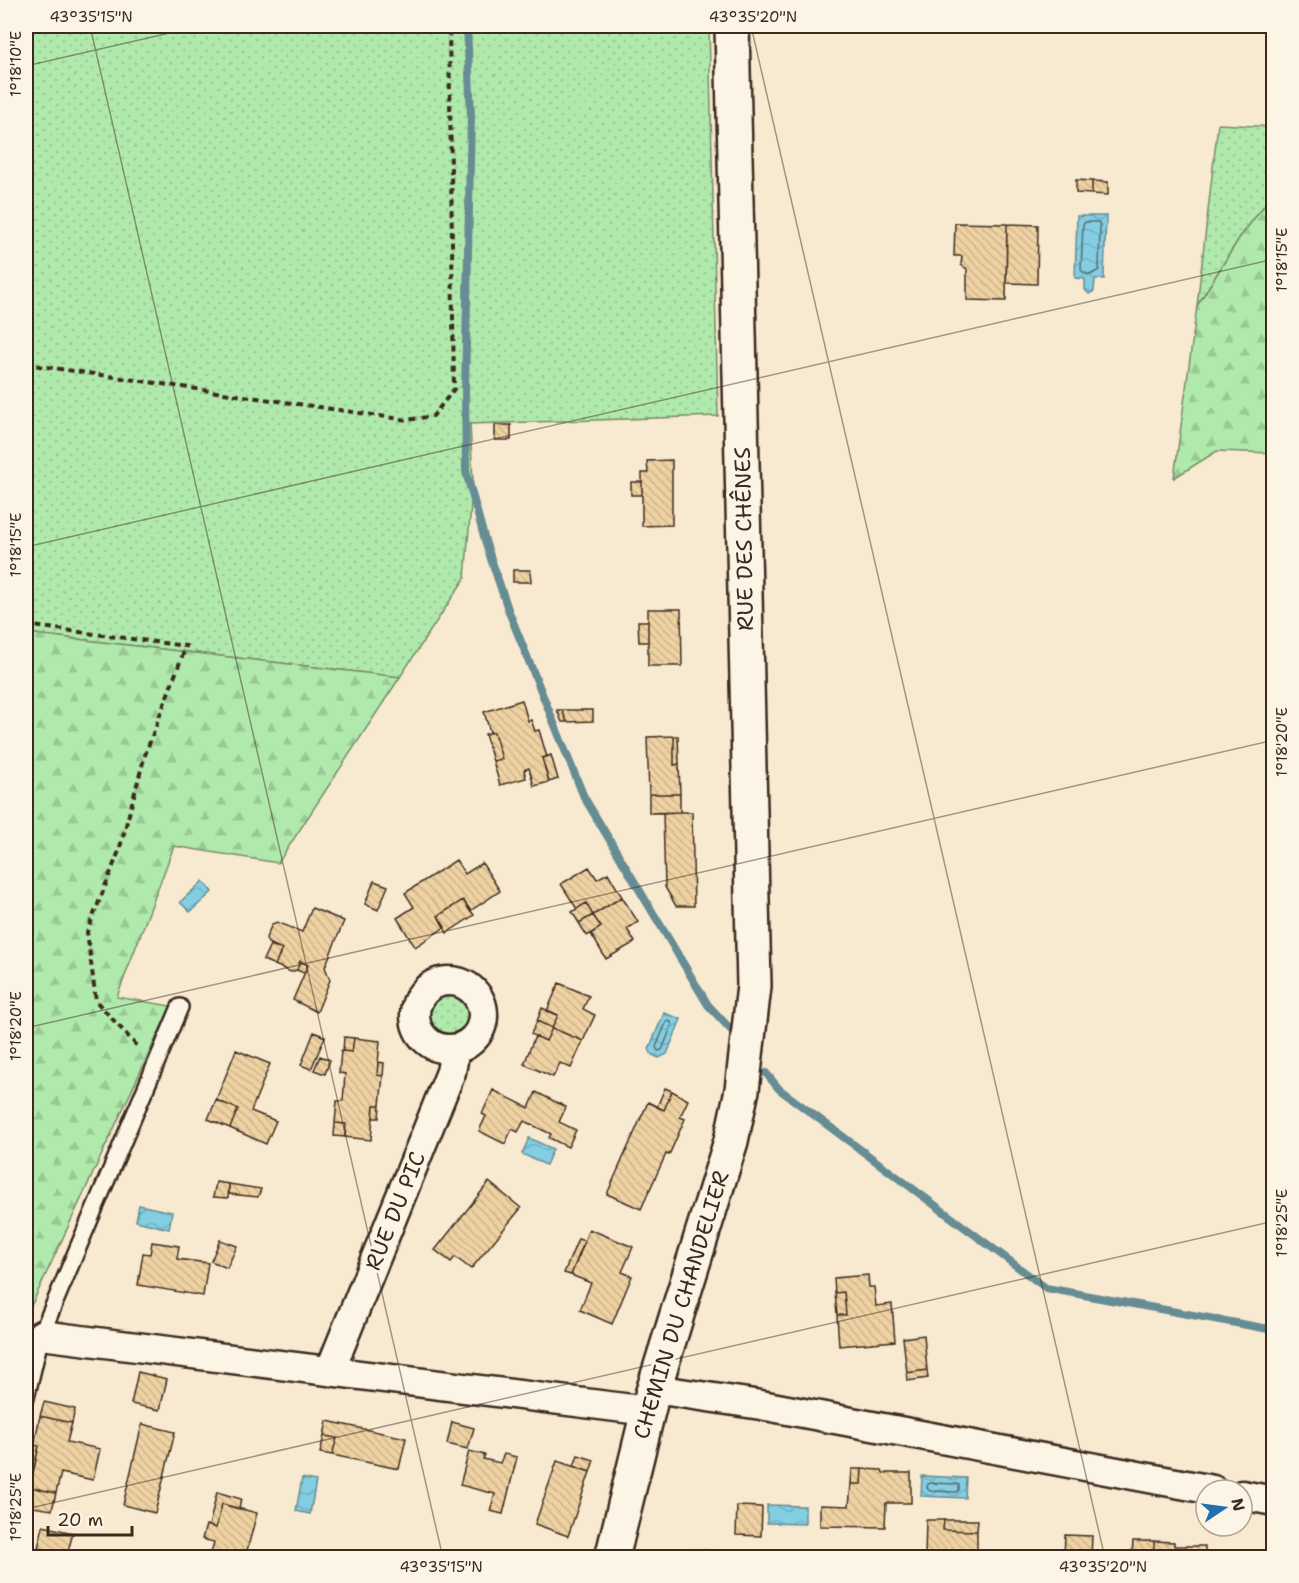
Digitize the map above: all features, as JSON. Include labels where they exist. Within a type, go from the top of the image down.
[{"type":"street","name":"RUE DES CHÊNES","points":[[732,26],[754,975],[746,1052]]},
{"type":"street","name":"RUE DU PIC","points":[[330,1371],[451,1072],[453,1061],[451,1050]]},
{"type":"street","name":"CHEMIN DU CHANDELIER","points":[[612,1557],[651,1400],[731,1141],[742,1090],[746,1052]]},
{"type":"street","points":[[41,1335],[330,1371],[651,1400],[761,1405],[1194,1486]]},
{"type":"street","points":[[1254,1498],[1274,1501]]},
{"type":"lane","points":[[26,1398],[41,1335],[180,1006]]},
{"type":"path","points":[[26,364],[406,420],[433,416],[454,389],[449,26]]},
{"type":"path","points":[[26,625],[186,646],[145,755],[119,851],[87,932],[96,1001],[156,1065]]},
{"type":"green space","points":[[26,26],[709,26],[718,416],[470,424],[473,480],[465,578],[400,677],[26,633]]},
{"type":"green space","points":[[1218,124],[1273,127],[1273,194],[1240,237],[1197,306]]},
{"type":"green space","points":[[1273,194],[1273,453],[1217,451],[1174,478],[1197,306],[1240,237]]},
{"type":"green space","points":[[26,633],[400,677],[278,863],[174,846],[117,997],[171,1006],[26,1317]]},
{"type":"green space","points":[[444,991],[454,991],[469,1001],[473,1015],[472,1024],[463,1035],[454,1039],[444,1039],[429,1029],[425,1020],[425,1010],[435,995]]},
{"type":"water","points":[[1077,216],[1106,216],[1104,279],[1095,279],[1094,291],[1089,294],[1085,290],[1085,279],[1075,278]]},
{"type":"water","points":[[203,881],[212,892],[190,912],[180,902]]},
{"type":"water","points":[[664,1013],[681,1019],[667,1054],[659,1058],[652,1055],[649,1049]]},
{"type":"water","points":[[529,1138],[553,1149],[546,1165],[522,1154]]},
{"type":"water","points":[[139,1205],[172,1212],[169,1229],[136,1221]]},
{"type":"water","points":[[922,1476],[966,1478],[965,1498],[921,1496]]},
{"type":"water","points":[[302,1478],[316,1481],[310,1514],[296,1511]]},
{"type":"water","points":[[767,1505],[805,1506],[805,1524],[767,1523]]},
{"type":"building","points":[[1076,180],[1092,181],[1092,194],[1076,193]]},
{"type":"building","points":[[1092,181],[1108,182],[1108,195],[1092,194]]},
{"type":"building","points":[[955,223],[1007,224],[1006,301],[967,300],[967,269],[961,265],[962,256],[954,256]]},
{"type":"building","points":[[1007,224],[1038,225],[1037,284],[1006,283]]},
{"type":"building","points":[[495,425],[511,425],[511,440],[495,440]]},
{"type":"building","points":[[672,460],[672,525],[642,526],[642,473],[648,473],[647,461]]},
{"type":"building","points":[[631,482],[642,482],[642,495],[631,495]]},
{"type":"building","points":[[513,570],[530,570],[531,582],[513,582]]},
{"type":"building","points":[[648,609],[681,609],[682,666],[648,666]]},
{"type":"building","points":[[638,621],[648,621],[648,642],[639,642]]},
{"type":"building","points":[[522,700],[528,721],[531,720],[535,731],[539,730],[547,757],[542,758],[549,782],[534,786],[529,768],[524,770],[526,778],[500,785],[493,761],[502,759],[494,732],[490,732],[484,712]]},
{"type":"building","points":[[557,710],[562,710],[567,722],[562,722]]},
{"type":"building","points":[[562,710],[593,710],[593,721],[567,722]]},
{"type":"building","points":[[494,732],[502,759],[493,761],[485,734]]},
{"type":"building","points":[[674,736],[678,736],[679,764],[674,765]]},
{"type":"building","points":[[674,736],[674,765],[679,764],[680,794],[649,794],[647,737]]},
{"type":"building","points":[[551,755],[558,779],[549,782],[542,758]]},
{"type":"building","points":[[649,794],[680,794],[680,812],[649,813]]},
{"type":"building","points":[[692,812],[694,906],[676,906],[665,887],[663,813]]},
{"type":"building","points":[[456,860],[465,874],[482,863],[500,891],[470,911],[463,900],[438,916],[445,927],[415,947],[397,918],[414,907],[405,893]]},
{"type":"building","points":[[589,867],[597,879],[608,873],[622,897],[593,915],[586,903],[577,909],[561,884]]},
{"type":"building","points":[[374,881],[388,886],[378,910],[365,904]]},
{"type":"building","points":[[622,897],[638,922],[627,929],[635,942],[606,959],[591,934],[601,927],[593,915]]},
{"type":"building","points":[[463,900],[474,915],[447,933],[438,916]]},
{"type":"building","points":[[586,903],[593,915],[579,923],[572,912]]},
{"type":"building","points":[[312,908],[344,921],[325,967],[330,980],[317,1012],[293,1000],[308,965],[300,961],[297,970],[291,972],[275,965],[282,949],[268,943],[266,938],[272,924],[277,922],[302,932]]},
{"type":"building","points":[[593,915],[601,927],[587,936],[579,923]]},
{"type":"building","points":[[270,945],[282,949],[275,965],[263,960]]},
{"type":"building","points":[[300,961],[308,965],[304,973],[297,970]]},
{"type":"building","points":[[559,983],[589,996],[583,1009],[595,1015],[583,1041],[552,1028],[558,1015],[547,1011]]},
{"type":"building","points":[[542,1008],[558,1015],[552,1028],[537,1021]]},
{"type":"building","points":[[537,1021],[552,1028],[546,1041],[531,1034]]},
{"type":"building","points":[[552,1028],[583,1041],[571,1068],[560,1063],[553,1077],[524,1064],[535,1036],[546,1041]]},
{"type":"building","points":[[314,1032],[325,1037],[311,1069],[301,1065]]},
{"type":"building","points":[[344,1037],[354,1038],[352,1052],[343,1051]]},
{"type":"building","points":[[354,1038],[380,1041],[377,1075],[383,1076],[380,1105],[374,1105],[371,1140],[345,1137],[346,1124],[335,1123],[337,1101],[343,1101],[345,1074],[339,1073],[341,1051],[352,1052]]},
{"type":"building","points":[[236,1050],[270,1064],[251,1111],[276,1121],[266,1144],[230,1128],[238,1109],[216,1100]]},
{"type":"building","points":[[320,1056],[330,1060],[325,1074],[314,1070]]},
{"type":"building","points":[[378,1062],[384,1063],[383,1076],[377,1075]]},
{"type":"building","points":[[665,1088],[672,1091],[664,1110],[657,1107]]},
{"type":"building","points":[[493,1090],[529,1108],[536,1092],[566,1107],[559,1122],[576,1130],[568,1147],[549,1138],[551,1134],[524,1121],[518,1132],[512,1129],[505,1144],[479,1131],[486,1116],[482,1114]]},
{"type":"building","points":[[672,1091],[688,1100],[680,1117],[685,1119],[641,1209],[607,1194],[648,1102],[664,1110]]},
{"type":"building","points":[[216,1100],[238,1109],[230,1128],[208,1119]]},
{"type":"building","points":[[374,1105],[380,1105],[379,1118],[373,1118]]},
{"type":"building","points":[[335,1123],[346,1124],[345,1137],[334,1136]]},
{"type":"building","points":[[216,1182],[229,1184],[228,1198],[213,1197]]},
{"type":"building","points":[[489,1182],[521,1208],[471,1269],[455,1257],[451,1262],[435,1250]]},
{"type":"building","points":[[229,1184],[261,1189],[258,1197],[229,1194]]},
{"type":"building","points":[[589,1229],[633,1247],[622,1272],[632,1276],[612,1324],[580,1310],[591,1283],[571,1275]]},
{"type":"building","points":[[578,1239],[585,1241],[571,1275],[564,1273]]},
{"type":"building","points":[[220,1240],[237,1246],[227,1268],[211,1261]]},
{"type":"building","points":[[152,1242],[179,1246],[177,1259],[208,1263],[203,1296],[138,1285],[143,1253],[150,1254]]},
{"type":"building","points":[[868,1275],[869,1287],[874,1287],[876,1306],[892,1304],[895,1341],[839,1346],[837,1315],[846,1315],[844,1292],[835,1293],[834,1278]]},
{"type":"building","points":[[844,1292],[846,1315],[837,1315],[835,1293]]},
{"type":"building","points":[[924,1335],[927,1370],[907,1373],[903,1338]]},
{"type":"building","points":[[927,1370],[928,1378],[908,1381],[907,1373]]},
{"type":"building","points":[[138,1372],[167,1379],[160,1410],[131,1404]]},
{"type":"building","points":[[44,1402],[75,1409],[72,1423],[40,1416]]},
{"type":"building","points":[[40,1416],[72,1423],[67,1442],[100,1449],[93,1480],[61,1473],[56,1493],[30,1487],[39,1446],[34,1445]]},
{"type":"building","points":[[327,1421],[406,1438],[399,1469],[332,1455],[337,1438],[324,1436]]},
{"type":"building","points":[[452,1422],[474,1428],[468,1449],[447,1444]]},
{"type":"building","points":[[142,1424],[175,1432],[155,1513],[123,1505]]},
{"type":"building","points":[[324,1436],[337,1438],[332,1455],[320,1453]]},
{"type":"building","points":[[34,1445],[39,1446],[34,1467],[29,1466]]},
{"type":"building","points":[[469,1451],[485,1455],[483,1459],[500,1463],[504,1454],[517,1457],[503,1514],[490,1511],[495,1494],[460,1485]]},
{"type":"building","points":[[578,1455],[594,1460],[590,1472],[574,1466]]},
{"type":"building","points":[[557,1461],[590,1472],[568,1536],[535,1524]]},
{"type":"building","points":[[852,1469],[862,1469],[861,1484],[851,1484]]},
{"type":"building","points":[[862,1469],[882,1470],[883,1473],[911,1473],[911,1503],[886,1503],[885,1527],[820,1526],[820,1505],[849,1506],[851,1484],[861,1484]]},
{"type":"building","points":[[30,1487],[56,1493],[52,1510],[26,1506]]},
{"type":"building","points":[[217,1492],[241,1499],[239,1509],[222,1504],[216,1528],[209,1526]]},
{"type":"building","points":[[222,1504],[257,1513],[245,1558],[210,1558],[214,1542],[202,1539],[206,1525],[216,1528]]},
{"type":"building","points":[[737,1506],[762,1507],[761,1536],[736,1535]]},
{"type":"building","points":[[926,1520],[944,1520],[943,1530],[977,1531],[977,1558],[925,1558]]},
{"type":"building","points":[[944,1520],[978,1520],[977,1531],[943,1530]]},
{"type":"building","points":[[43,1526],[73,1533],[67,1555],[61,1554],[60,1558],[40,1558],[42,1549],[38,1548]]},
{"type":"building","points":[[1065,1535],[1092,1536],[1091,1558],[1064,1558]]},
{"type":"building","points":[[1133,1541],[1154,1541],[1154,1553],[1132,1553]]},
{"type":"building","points":[[1154,1541],[1174,1542],[1174,1546],[1205,1546],[1205,1558],[1132,1558],[1132,1553],[1154,1553]]},
{"type":"building","points":[[38,1548],[42,1549],[40,1558],[36,1558]]},
{"type":"building","points":[[681,1549],[732,1552],[731,1558],[681,1558]]},
{"type":"building","points":[[732,1552],[746,1552],[745,1558],[731,1558]]},
{"type":"building","points":[[823,1552],[859,1554],[859,1558],[823,1558]]},
{"type":"waterway","points":[[467,26],[471,116],[465,390],[466,472],[486,544],[509,612],[584,797],[708,1005],[734,1033]]},
{"type":"waterway","points":[[766,1073],[779,1089],[1046,1288],[1274,1330]]}]
